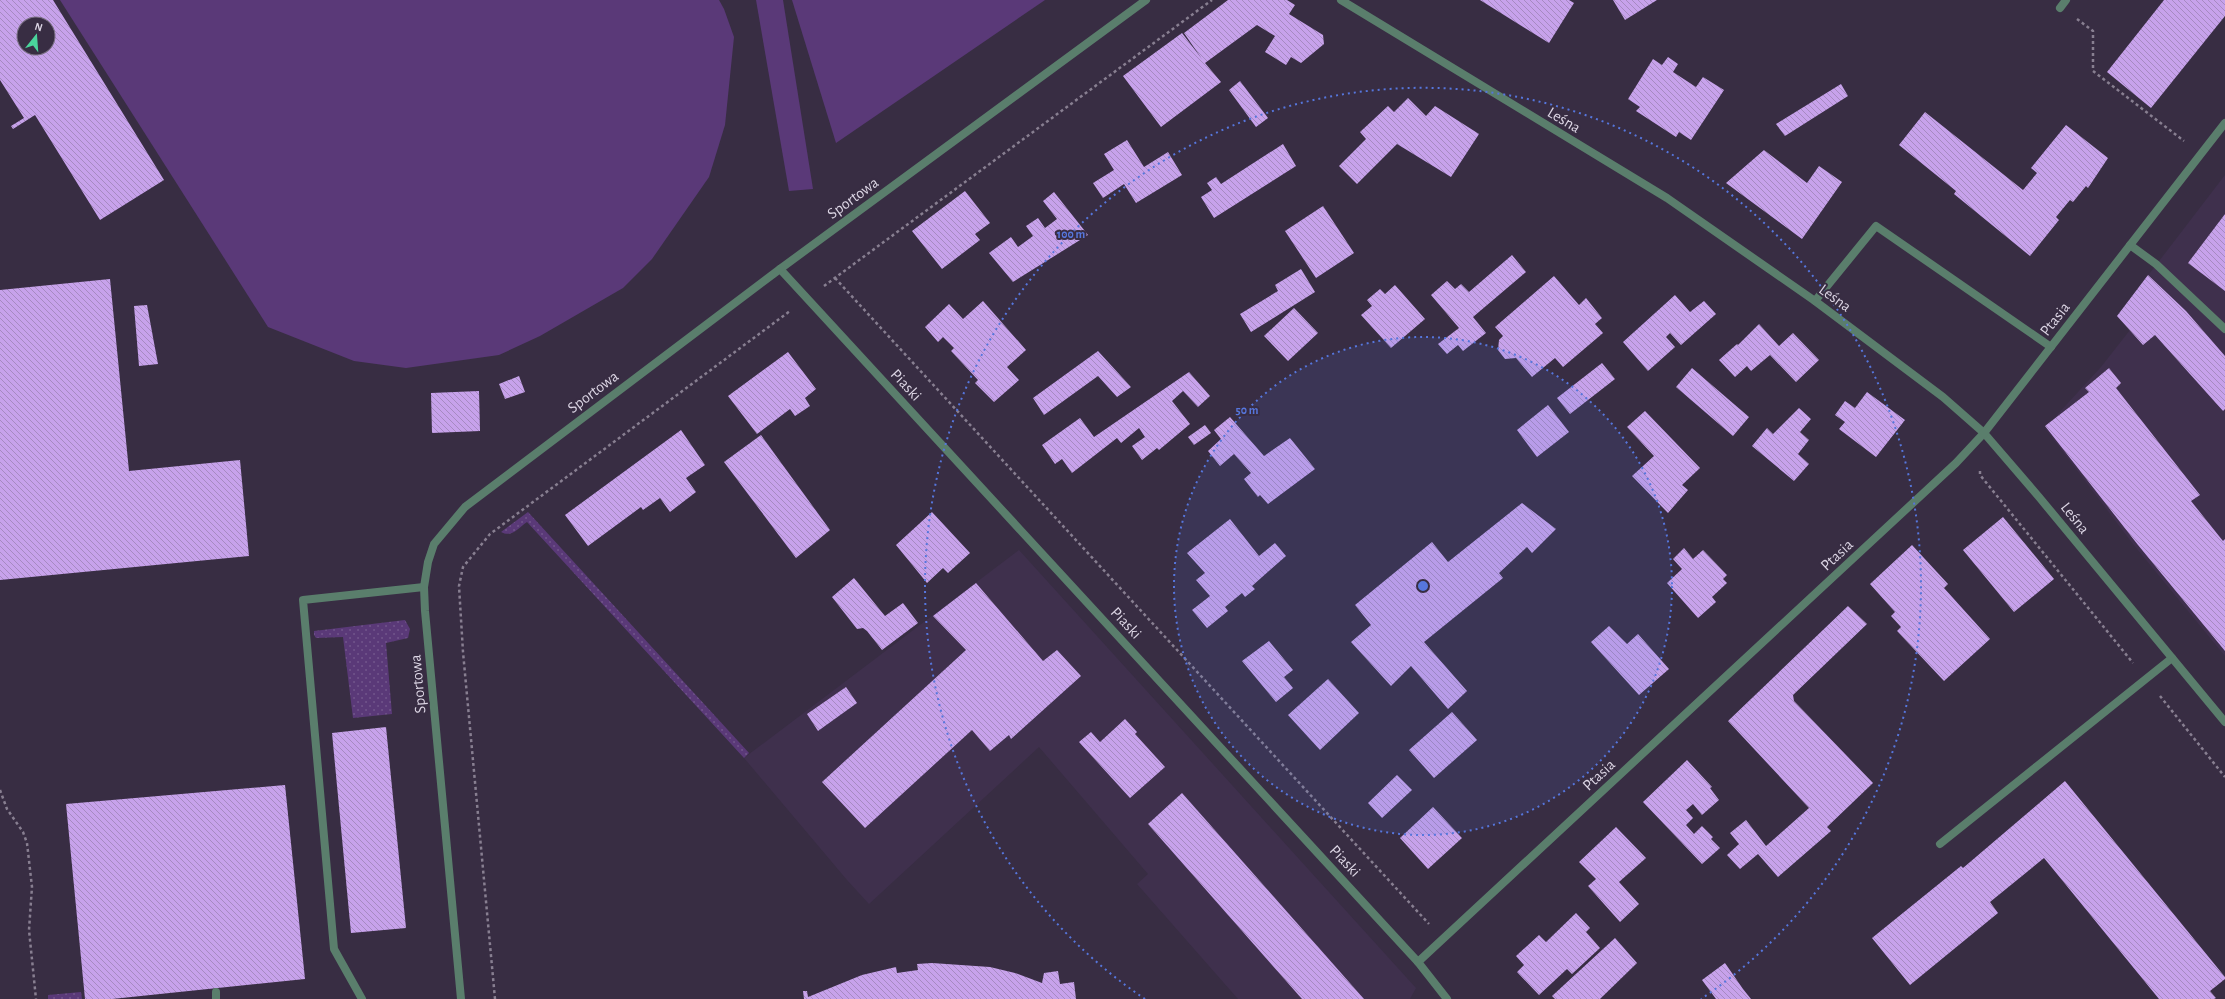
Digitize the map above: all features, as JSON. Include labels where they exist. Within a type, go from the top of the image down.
[{"type":"street","name":"Sportowa","points":[[461,999],[424,587],[428,562],[434,544],[465,507],[780,269],[1146,0]]},
{"type":"street","name":"Leśna","points":[[1341,0],[1667,198],[1815,301],[1943,397],[1984,433],[2039,496],[2225,722]]},
{"type":"street","points":[[2060,8],[2066,0]]},
{"type":"street","name":"Ptasia","points":[[1418,962],[1956,463],[1984,433],[2225,123]]},
{"type":"street","points":[[1815,301],[1876,226],[2051,347]]},
{"type":"street","points":[[2130,245],[2156,264],[2225,330]]},
{"type":"street","name":"Piaski","points":[[780,269],[1418,962],[1447,999]]},
{"type":"street","points":[[362,999],[334,949],[303,600],[424,587]]},
{"type":"street","points":[[1940,844],[2172,658]]},
{"type":"path","points":[[495,999],[463,652],[459,586],[463,567],[490,534],[807,298],[1212,0]]},
{"type":"path","points":[[2060,8],[2093,31],[2093,71],[2201,154]]},
{"type":"path","points":[[835,278],[1443,939]]},
{"type":"path","points":[[1984,433],[1980,475],[2225,777]]},
{"type":"path","points":[[0,790],[7,809],[23,832],[27,843],[32,887],[30,930],[36,999]]},
{"type":"shaded area","points":[[60,0],[719,0],[724,9],[734,37],[725,125],[709,177],[652,259],[623,288],[540,336],[499,355],[406,368],[354,361],[268,327]]},
{"type":"shaded area","points":[[756,0],[783,0],[813,189],[789,191]]},
{"type":"shaded area","points":[[792,0],[1045,0],[836,143]]},
{"type":"shaded area","points":[[2225,175],[2225,656],[2133,544],[2045,428],[2101,367],[2130,330],[2117,316]]},
{"type":"shaded area","points":[[528,512],[749,753],[744,758],[527,522],[512,533],[505,534],[501,532]]},
{"type":"shaded area","points":[[1019,550],[1416,988],[1410,999],[1238,999],[1137,884],[1148,874],[1039,747],[869,904],[847,880],[744,758]]},
{"type":"shaded area","points":[[405,620],[410,629],[408,638],[386,643],[392,714],[353,718],[343,637],[316,638],[314,631]]},
{"type":"shaded area","points":[[81,992],[82,999],[48,999],[48,995]]},
{"type":"building","points":[[0,0],[53,0],[164,180],[100,220],[35,115],[13,129],[11,126],[24,118],[0,80]]},
{"type":"building","points":[[1228,0],[1287,0],[1295,5],[1289,14],[1323,35],[1324,44],[1301,63],[1291,57],[1286,65],[1265,52],[1275,36],[1257,25],[1205,63],[1221,82],[1161,127],[1123,76],[1182,33],[1202,59],[1184,33]]},
{"type":"building","points":[[1480,0],[1569,0],[1574,3],[1549,43]]},
{"type":"building","points":[[1613,0],[1657,0],[1625,20]]},
{"type":"building","points":[[2164,0],[2225,0],[2225,16],[2151,108],[2107,72]]},
{"type":"building","points":[[1668,57],[1678,64],[1673,72],[1696,87],[1703,77],[1724,90],[1691,140],[1679,132],[1676,137],[1636,111],[1640,107],[1628,99],[1653,59],[1662,65]]},
{"type":"building","points":[[1240,81],[1268,118],[1256,127],[1229,90]]},
{"type":"building","points":[[1841,84],[1848,96],[1785,136],[1776,124]]},
{"type":"building","points":[[1408,98],[1426,116],[1435,106],[1479,134],[1451,177],[1397,144],[1357,184],[1339,166],[1366,139],[1360,132],[1388,106],[1394,112]]},
{"type":"building","points":[[1925,112],[2023,190],[2037,173],[2031,168],[2066,125],[2108,158],[2088,188],[2086,186],[2073,202],[2070,200],[2056,217],[2059,220],[2030,256],[1954,194],[1956,191],[1899,145]]},
{"type":"building","points":[[1127,140],[1144,167],[1168,152],[1182,175],[1136,203],[1124,184],[1103,198],[1093,183],[1114,170],[1104,154]]},
{"type":"building","points":[[1283,144],[1296,166],[1214,218],[1201,197],[1212,190],[1207,183],[1216,177],[1221,184]]},
{"type":"building","points":[[1764,150],[1807,183],[1819,166],[1842,182],[1802,239],[1726,183]]},
{"type":"building","points":[[965,191],[990,223],[975,234],[980,240],[942,269],[912,231]]},
{"type":"building","points":[[1054,192],[1088,235],[1013,282],[989,253],[1011,237],[1018,247],[1033,236],[1026,226],[1038,218],[1045,228],[1057,219],[1043,201]]},
{"type":"building","points":[[1323,206],[1354,253],[1316,278],[1285,231]]},
{"type":"building","points":[[2225,214],[2225,291],[2188,263]]},
{"type":"building","points":[[1512,255],[1526,272],[1473,317],[1486,333],[1463,351],[1458,345],[1447,354],[1438,344],[1459,328],[1431,295],[1447,281],[1455,289],[1461,284],[1469,292]]},
{"type":"building","points":[[1301,269],[1315,292],[1251,332],[1240,314],[1278,291],[1275,285]]},
{"type":"building","points":[[2148,275],[2186,311],[2225,356],[2225,409],[2223,411],[2155,335],[2143,345],[2117,316]]},
{"type":"building","points":[[1554,276],[1579,305],[1586,298],[1602,318],[1595,324],[1603,333],[1563,367],[1555,358],[1532,377],[1516,358],[1505,359],[1498,350],[1499,340],[1503,336],[1495,327]]},
{"type":"building","points":[[110,279],[129,471],[240,460],[249,556],[0,580],[0,290]]},
{"type":"building","points":[[1395,285],[1425,319],[1391,348],[1361,315],[1372,306],[1367,300],[1380,289],[1385,294]]},
{"type":"building","points":[[1675,295],[1690,312],[1704,301],[1716,314],[1681,345],[1670,333],[1666,337],[1675,347],[1648,371],[1623,342]]},
{"type":"building","points":[[983,301],[1026,350],[1007,367],[1019,380],[994,402],[975,383],[978,380],[951,351],[954,348],[943,337],[938,342],[925,327],[949,304],[963,319]]},
{"type":"building","points":[[147,305],[158,364],[139,366],[134,306]]},
{"type":"building","points":[[1294,308],[1318,333],[1288,361],[1264,336]]},
{"type":"building","points":[[1759,324],[1779,346],[1793,333],[1819,360],[1796,382],[1770,355],[1751,371],[1747,366],[1735,377],[1719,360],[1737,344],[1738,345]]},
{"type":"building","points":[[1098,351],[1131,387],[1117,397],[1098,376],[1044,415],[1033,398]]},
{"type":"building","points":[[788,352],[816,389],[805,398],[810,406],[795,416],[790,409],[757,434],[728,396]]},
{"type":"building","points":[[1602,363],[1615,379],[1570,414],[1557,398]]},
{"type":"building","points":[[1692,368],[1749,417],[1733,436],[1676,387]]},
{"type":"building","points":[[2109,368],[2121,383],[2116,388],[2200,495],[2191,501],[2223,541],[2225,539],[2225,651],[2138,545],[2045,426],[2089,392],[2085,388]]},
{"type":"building","points":[[1189,372],[1210,396],[1198,407],[1183,391],[1172,401],[1190,424],[1159,450],[1157,448],[1142,460],[1132,446],[1145,437],[1139,428],[1121,443],[1117,438],[1072,473],[1062,459],[1055,464],[1042,445],[1080,418],[1094,437]]},
{"type":"building","points":[[519,376],[525,392],[505,399],[499,384]]},
{"type":"building","points":[[479,391],[480,431],[432,433],[431,393]]},
{"type":"building","points":[[1867,392],[1905,420],[1876,457],[1839,429],[1845,422],[1835,415],[1845,401],[1855,408]]},
{"type":"building","points":[[1548,405],[1569,432],[1537,457],[1517,430]]},
{"type":"building","points":[[1799,408],[1811,419],[1800,432],[1809,440],[1798,454],[1809,464],[1794,481],[1752,446],[1767,428],[1773,434]]},
{"type":"building","points":[[1645,411],[1700,468],[1682,485],[1688,490],[1668,513],[1632,476],[1654,456],[1627,427]]},
{"type":"building","points":[[1230,417],[1264,456],[1290,438],[1315,469],[1268,504],[1260,495],[1258,497],[1244,479],[1251,473],[1234,454],[1220,466],[1208,451],[1221,439],[1214,430]]},
{"type":"building","points":[[1205,425],[1211,433],[1194,445],[1188,437]]},
{"type":"building","points":[[681,430],[705,465],[686,478],[696,492],[670,512],[660,498],[643,510],[641,507],[588,546],[565,515]]},
{"type":"building","points":[[761,435],[830,530],[796,558],[724,462]]},
{"type":"building","points":[[1522,503],[1556,529],[1532,553],[1527,547],[1499,573],[1503,578],[1424,642],[1467,691],[1448,709],[1411,666],[1391,686],[1351,642],[1371,625],[1355,605],[1432,542],[1448,562]]},
{"type":"building","points":[[932,512],[970,553],[948,573],[943,568],[927,583],[896,545]]},
{"type":"building","points":[[2003,517],[2054,579],[2014,612],[1963,550]]},
{"type":"building","points":[[1230,519],[1259,556],[1275,543],[1286,556],[1252,586],[1255,589],[1245,597],[1242,593],[1225,607],[1228,611],[1207,628],[1192,610],[1210,596],[1196,580],[1205,573],[1187,553]]},
{"type":"building","points":[[1912,545],[1948,584],[1944,588],[1990,639],[1944,681],[1897,631],[1901,627],[1891,616],[1895,612],[1870,584]]},
{"type":"building","points":[[1684,548],[1693,559],[1703,550],[1727,575],[1723,579],[1727,583],[1712,597],[1716,602],[1698,618],[1667,583],[1682,569],[1673,559]]},
{"type":"building","points":[[854,578],[885,616],[903,603],[918,623],[882,650],[867,631],[863,628],[857,629],[832,597]]},
{"type":"building","points":[[976,583],[1043,661],[1057,650],[1081,676],[1011,739],[1009,735],[990,751],[972,730],[865,828],[822,782],[966,650],[933,616]]},
{"type":"building","points":[[1848,606],[1867,624],[1793,695],[1794,701],[1873,783],[1827,827],[1831,831],[1778,877],[1758,854],[1740,869],[1727,855],[1739,844],[1730,833],[1746,820],[1766,846],[1809,808],[1728,721]]},
{"type":"building","points":[[1609,626],[1627,644],[1638,634],[1669,669],[1639,695],[1591,642]]},
{"type":"building","points":[[1269,641],[1293,670],[1284,677],[1293,688],[1276,702],[1242,661]]},
{"type":"building","points":[[1328,679],[1359,713],[1320,750],[1288,715]]},
{"type":"building","points":[[846,687],[857,703],[818,731],[807,714]]},
{"type":"building","points":[[1452,712],[1477,740],[1434,778],[1409,750]]},
{"type":"building","points":[[1125,719],[1137,732],[1135,734],[1165,767],[1130,798],[1079,742],[1091,732],[1100,742]]},
{"type":"building","points":[[386,727],[406,928],[351,933],[332,733]]},
{"type":"building","points":[[1687,760],[1712,787],[1710,788],[1719,800],[1702,815],[1693,804],[1686,810],[1693,818],[1686,825],[1694,834],[1702,826],[1713,837],[1711,839],[1720,848],[1702,864],[1643,802]]},
{"type":"building","points":[[1397,775],[1412,790],[1382,818],[1368,803]]},
{"type":"building","points":[[2065,781],[2225,977],[2225,979],[2210,991],[2216,998],[2159,999],[2044,858],[1990,902],[1998,913],[1910,985],[1872,938],[1961,866],[1963,868]]},
{"type":"building","points":[[285,785],[305,979],[112,999],[85,999],[66,804]]},
{"type":"building","points":[[1182,793],[1364,999],[1302,999],[1148,824]]},
{"type":"building","points":[[1433,807],[1462,838],[1428,869],[1400,838]]},
{"type":"building","points":[[1616,827],[1646,858],[1619,882],[1639,904],[1620,922],[1588,886],[1596,879],[1579,862]]},
{"type":"building","points":[[1576,913],[1590,928],[1586,932],[1600,948],[1572,974],[1567,969],[1539,995],[1517,972],[1524,965],[1516,956],[1539,935],[1546,942]]},
{"type":"building","points":[[1615,938],[1637,963],[1600,999],[1555,999],[1552,996]]},
{"type":"building","points":[[932,963],[990,967],[1015,973],[1042,983],[1044,973],[1058,971],[1060,984],[1074,982],[1076,999],[804,999],[803,991],[807,991],[808,997],[862,975],[896,967],[897,973],[918,970],[917,964]]},
{"type":"building","points":[[1725,963],[1751,999],[1716,999],[1702,980]]}]
